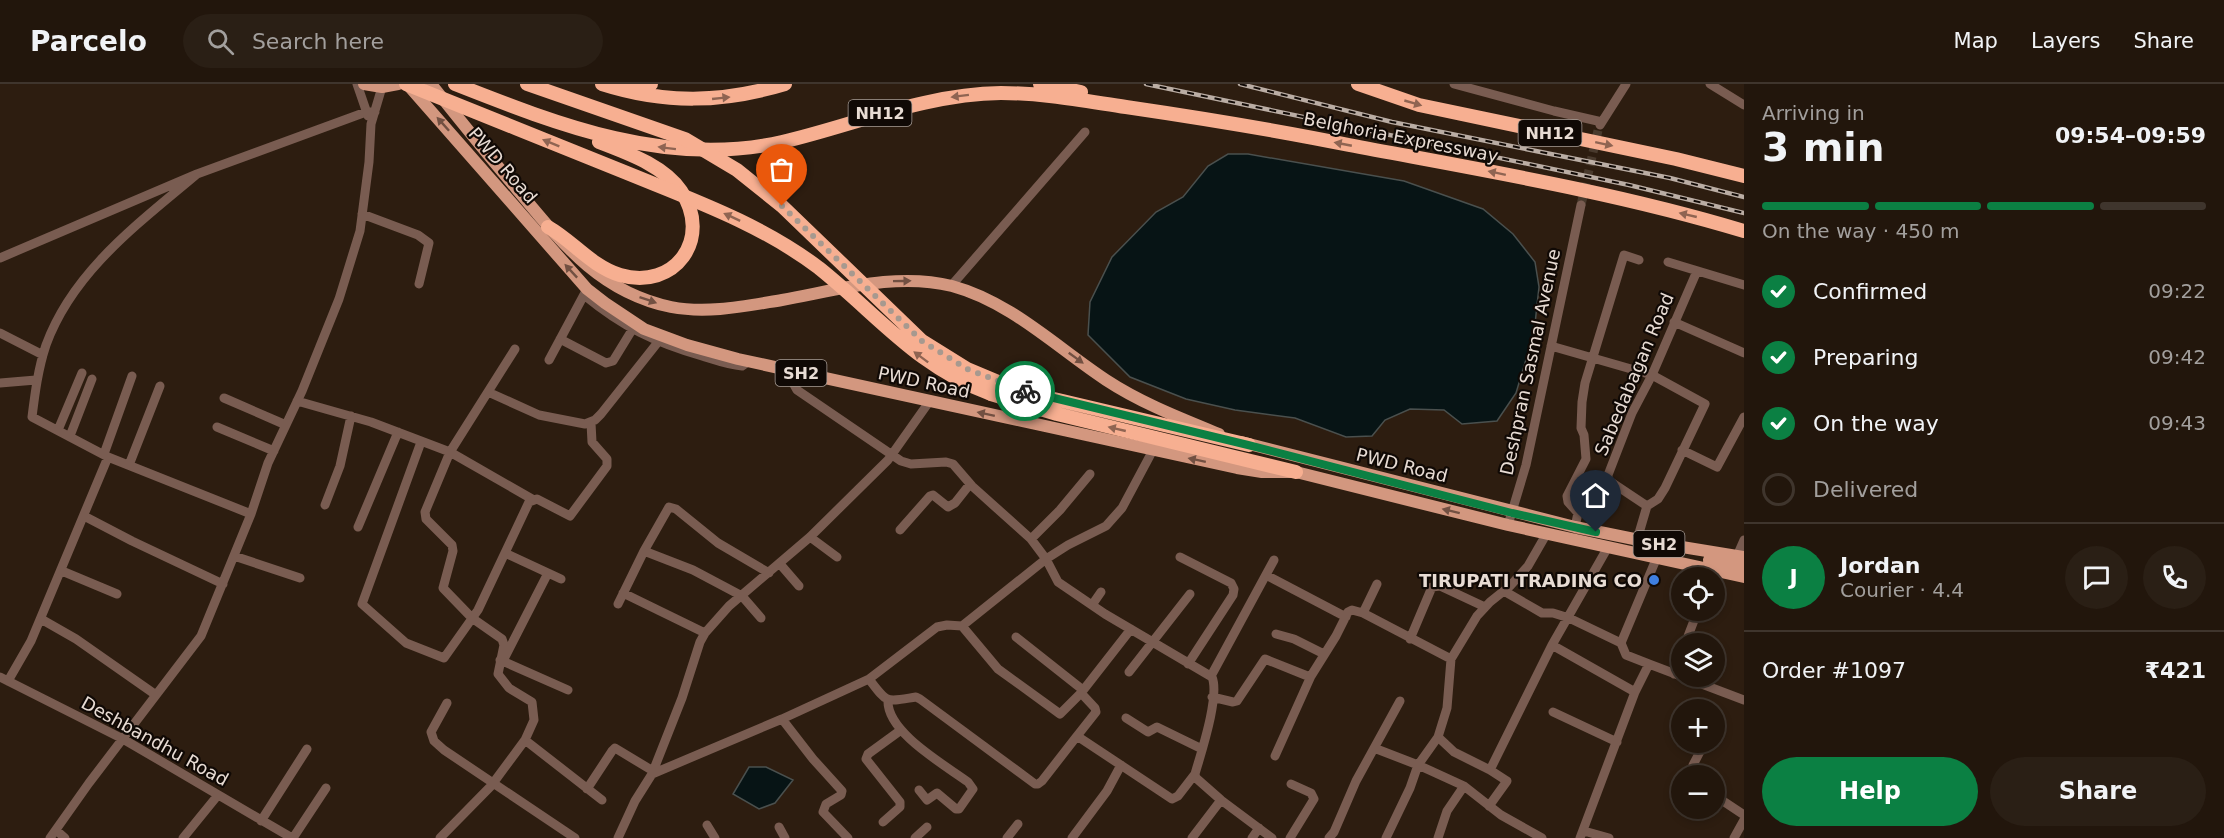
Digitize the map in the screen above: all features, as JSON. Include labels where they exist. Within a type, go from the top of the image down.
[{"type":"highway","points":[[407,84],[697,201],[757,229],[819,268],[923,358],[966,385],[1037,395],[1248,445]]},
{"type":"highway","name":"NH12","points":[[455,84],[539,117],[637,144],[701,151],[732,150],[781,142],[910,105],[968,95],[1002,93],[1037,95],[1197,117]]},
{"type":"highway","points":[[527,84],[685,139],[722,160],[782,206],[922,341],[994,388],[1056,414],[1296,472]]},
{"type":"highway","points":[[602,84],[643,95],[677,100],[715,99],[752,94],[785,84]]},
{"type":"highway","points":[[628,84],[651,84]]},
{"type":"highway","points":[[1040,84],[1197,117]]},
{"type":"highway","name":"Belghoria Expressway","points":[[1358,84],[1419,105],[1676,159],[1744,176]]},
{"type":"highway","points":[[539,117],[619,150],[662,173],[680,189],[686,199],[692,218],[693,235],[688,250],[678,264],[665,273],[648,278],[637,278],[618,274],[602,267],[548,226]]},
{"type":"highway","name":"Belghoria Expressway","points":[[1197,117],[1443,162],[1622,199],[1744,231]]},
{"type":"main road","points":[[364,84],[382,87],[398,84]]},
{"type":"main road","name":"PWD Road","points":[[407,84],[586,292],[660,339],[749,362],[1245,469],[1296,472],[1510,519],[1740,557]]},
{"type":"main road","name":"PWD Road","points":[[431,84],[571,252],[601,278],[634,295],[671,307],[710,310],[738,308],[882,281],[919,281],[951,286],[973,293],[1019,317],[1126,393],[1248,445],[1510,519],[1546,534],[1657,557],[1691,567]]},
{"type":"main road","points":[[1638,540],[1666,552],[1744,567]]},
{"type":"main road","name":"PWD Road","points":[[1725,575],[1744,577]]},
{"type":"street","points":[[65,838],[53,834],[201,636],[274,451],[339,299],[360,231],[369,162],[370,112],[357,84]]},
{"type":"street","points":[[1454,84],[1601,124],[1626,84]]},
{"type":"street","points":[[1710,84],[1744,105]]},
{"type":"street","points":[[0,258],[197,174],[370,112],[382,87]]},
{"type":"street","points":[[951,286],[1085,132]]},
{"type":"street","points":[[197,174],[111,248],[75,291],[62,311],[43,355],[36,380],[32,417],[106,455],[251,514]]},
{"type":"street","name":"Deshpran Sasmal Avenue","points":[[1510,519],[1526,465],[1581,205]]},
{"type":"street","points":[[362,214],[418,236],[429,243],[419,284]]},
{"type":"street","points":[[1575,528],[1578,513],[1568,502],[1567,496],[1586,459],[1584,435],[1581,428],[1582,402],[1624,255],[1639,260]]},
{"type":"street","points":[[1668,262],[1744,285]]},
{"type":"street","name":"Sabedabagan Road","points":[[1647,506],[1608,480],[1608,475],[1632,413],[1652,375],[1697,271]]},
{"type":"street","points":[[488,392],[539,415],[585,424],[591,423],[602,414],[660,339],[632,330],[606,313],[586,292],[549,360]]},
{"type":"street","points":[[1674,322],[1744,353]]},
{"type":"street","points":[[560,339],[610,363],[614,361],[632,330]]},
{"type":"street","points":[[0,333],[43,355]]},
{"type":"street","points":[[1551,346],[1652,375],[1705,404],[1658,500],[1647,506],[1638,540]]},
{"type":"street","points":[[440,838],[494,782],[525,740],[534,720],[532,702],[501,681],[498,674],[504,645],[502,639],[472,618],[443,588],[453,545],[430,523],[425,512],[450,452],[515,349]]},
{"type":"street","points":[[786,370],[797,390],[901,461],[911,464],[946,462],[953,464],[970,484],[1031,540],[1046,559],[1058,582],[1116,621],[1211,676],[1214,681],[1208,728],[1194,774],[1178,796],[1172,799],[1077,736]]},
{"type":"street","points":[[58,430],[82,373]]},
{"type":"street","points":[[4,679],[31,641],[62,571],[106,455],[132,376]]},
{"type":"street","points":[[70,436],[92,379]]},
{"type":"street","points":[[0,383],[36,380]]},
{"type":"street","points":[[129,465],[160,386]]},
{"type":"street","points":[[224,398],[286,425]]},
{"type":"street","points":[[297,401],[351,416],[450,452],[532,499],[537,499],[567,516],[573,514],[607,466],[607,459],[592,442],[591,423]]},
{"type":"street","points":[[618,838],[635,801],[652,773],[705,633],[729,606],[810,537],[892,454],[929,402]]},
{"type":"street","points":[[325,506],[340,466],[351,416]]},
{"type":"street","points":[[1682,450],[1717,467],[1744,417]]},
{"type":"street","points":[[217,427],[274,451]]},
{"type":"street","points":[[358,527],[398,432]]},
{"type":"street","points":[[421,442],[362,604],[406,643],[444,658],[478,610],[532,499]]},
{"type":"street","points":[[652,773],[782,719],[869,679],[937,627],[962,626],[1046,559],[1068,545],[1096,532],[1113,518],[1122,508],[1153,450]]},
{"type":"street","points":[[1031,540],[1090,474]]},
{"type":"street","points":[[900,531],[930,496],[933,495],[948,507],[955,503],[970,484]]},
{"type":"street","points":[[618,604],[666,510],[672,507],[718,543],[769,573]]},
{"type":"street","points":[[84,516],[223,584]]},
{"type":"street","points":[[1386,838],[1418,765],[1438,737],[1447,708],[1451,659],[1477,616],[1528,566],[1546,534]]},
{"type":"street","points":[[810,537],[837,557]]},
{"type":"street","points":[[1740,557],[1744,540]]},
{"type":"street","points":[[1490,770],[1552,645],[1608,547]]},
{"type":"street","points":[[644,551],[693,570],[742,596],[761,618]]},
{"type":"street","points":[[505,553],[561,579]]},
{"type":"street","points":[[234,556],[300,579]]},
{"type":"street","points":[[1180,557],[1231,583],[1234,589],[1233,595],[1188,664]]},
{"type":"street","points":[[1621,643],[1657,557]]},
{"type":"street","points":[[1211,676],[1274,560]]},
{"type":"street","points":[[780,564],[799,586]]},
{"type":"street","points":[[62,571],[117,594]]},
{"type":"street","points":[[502,660],[548,573]]},
{"type":"street","points":[[1266,575],[1346,617]]},
{"type":"street","points":[[1364,613],[1377,585]]},
{"type":"street","points":[[1410,639],[1432,588],[1440,586],[1485,607]]},
{"type":"street","points":[[1504,591],[1542,613],[1553,613],[1569,618],[1621,643],[1626,655],[1671,673]]},
{"type":"street","points":[[1092,605],[1101,592]]},
{"type":"street","points":[[623,593],[705,633]]},
{"type":"street","points":[[1129,672],[1190,594]]},
{"type":"street","points":[[1275,756],[1310,677],[1350,610],[1364,613],[1451,659]]},
{"type":"street","points":[[40,619],[76,639],[156,695]]},
{"type":"street","points":[[962,626],[998,669],[1056,713],[1063,713],[1082,692],[1131,629]]},
{"type":"street","points":[[1276,634],[1294,639],[1324,654]]},
{"type":"street","points":[[869,679],[883,698],[888,700],[916,697],[920,699],[1029,781],[1038,784],[1096,712],[1082,692],[1016,637]]},
{"type":"street","points":[[1552,645],[1635,692]]},
{"type":"street","points":[[1212,697],[1237,701],[1265,659],[1310,677]]},
{"type":"street","points":[[502,660],[568,690]]},
{"type":"street","points":[[1609,838],[1582,835],[1635,692],[1649,664]]},
{"type":"street","name":"Deshbandhu Road","points":[[4,679],[123,739],[292,838]]},
{"type":"street","points":[[1709,687],[1744,700]]},
{"type":"street","points":[[888,700],[890,712],[901,730],[973,786],[971,793],[959,809],[937,793],[927,800],[919,790]]},
{"type":"street","points":[[1329,838],[1400,701]]},
{"type":"street","points":[[447,703],[435,724],[431,737],[444,750],[575,838]]},
{"type":"street","points":[[1554,712],[1617,742]]},
{"type":"street","points":[[1126,718],[1148,732],[1157,727],[1202,749]]},
{"type":"street","points":[[782,719],[842,791],[841,795],[826,804],[824,812],[848,838]]},
{"type":"street","points":[[883,822],[900,804],[866,759],[868,754],[901,730]]},
{"type":"street","points":[[1438,737],[1454,752],[1507,781],[1489,806]]},
{"type":"street","points":[[525,740],[602,800]]},
{"type":"street","points":[[587,789],[615,748],[652,773]]},
{"type":"street","points":[[1374,748],[1464,786],[1501,816],[1532,836],[1542,838]]},
{"type":"street","points":[[261,821],[307,749]]},
{"type":"street","points":[[1072,838],[1107,791],[1121,765]]},
{"type":"street","points":[[1194,774],[1198,781],[1221,800],[1272,838]]},
{"type":"street","points":[[1290,838],[1314,799],[1311,793],[1291,784]]},
{"type":"street","points":[[1437,838],[1447,811],[1464,786]]},
{"type":"street","points":[[292,838],[326,788]]},
{"type":"street","points":[[183,838],[218,795]]},
{"type":"street","points":[[1191,838],[1221,800]]},
{"type":"street","points":[[1725,802],[1744,815],[1734,838]]},
{"type":"street","points":[[1007,838],[1018,824]]},
{"type":"street","points":[[706,825],[715,838]]},
{"type":"street","points":[[779,827],[785,838]]},
{"type":"street","points":[[915,838],[927,827]]},
{"type":"street","points":[[1252,838],[1259,828]]},
{"type":"shaded area","points":[[1228,154],[1248,154],[1404,181],[1483,209],[1513,234],[1535,262],[1539,287],[1534,333],[1516,393],[1497,421],[1462,424],[1444,410],[1410,409],[1385,420],[1372,436],[1346,437],[1295,418],[1235,410],[1186,399],[1130,377],[1088,335],[1090,302],[1112,257],[1156,212],[1183,197],[1208,166]]},
{"type":"shaded area","points":[[749,767],[766,767],[793,780],[775,803],[759,809],[733,794]]},
{"type":"tunnel","points":[[1581,205],[1599,126]]},
{"type":"railway","points":[[1146,84],[1629,185],[1744,213]]},
{"type":"railway","points":[[1240,84],[1392,122],[1670,178],[1744,197]]},
{"type":"way so far","points":[[782,206],[922,341],[967,369],[1025,391]]},
{"type":"place","name":"TIRUPATI TRADING CO","points":[[1654,580]]},
{"type":"route","points":[[1025,391],[1596,532]]}]
